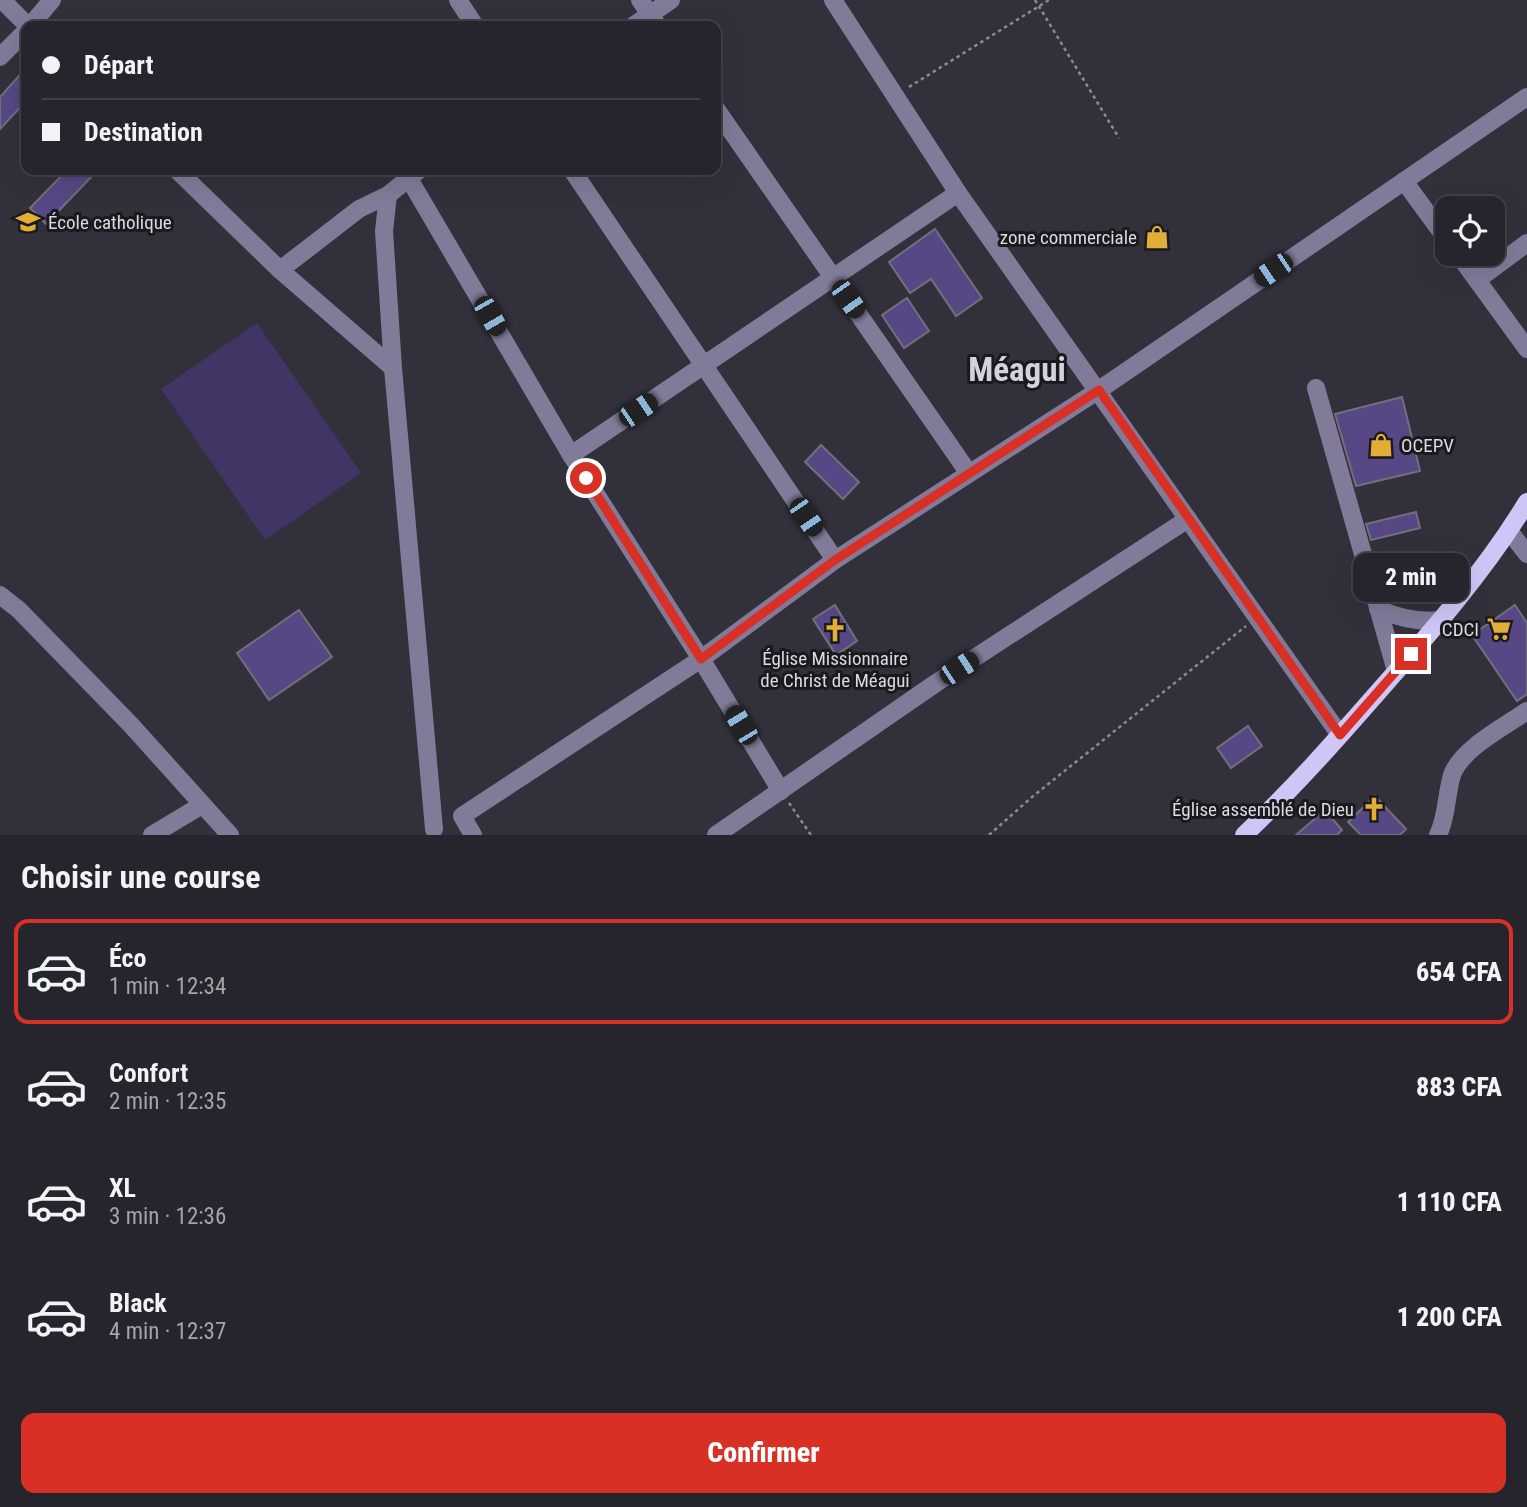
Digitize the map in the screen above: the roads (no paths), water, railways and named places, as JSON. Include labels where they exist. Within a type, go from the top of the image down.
[{"type":"main road","points":[[1247,834],[1340,735],[1441,620],[1509,531],[1527,502]]},
{"type":"street","points":[[2,0],[22,21]]},
{"type":"street","points":[[34,21],[52,0]]},
{"type":"street","points":[[458,0],[472,21]]},
{"type":"street","points":[[649,14],[671,0]]},
{"type":"street","points":[[833,0],[958,193],[1340,735]]},
{"type":"street","points":[[0,57],[21,35]]},
{"type":"street","points":[[388,195],[384,231],[429,832],[462,816],[701,659],[835,560],[1099,390],[1527,97]]},
{"type":"street","points":[[721,116],[968,472]]},
{"type":"street","points":[[182,175],[281,270],[393,368]]},
{"type":"street","points":[[281,270],[359,209],[388,195],[412,175]]},
{"type":"street","points":[[415,175],[571,455],[701,659],[781,791]]},
{"type":"street","points":[[575,175],[835,560]]},
{"type":"street","points":[[1404,181],[1435,224]]},
{"type":"street","points":[[571,455],[958,193]]},
{"type":"street","points":[[1477,280],[1527,243]]},
{"type":"street","points":[[1467,266],[1527,349]]},
{"type":"street","points":[[1316,387],[1396,671]]},
{"type":"street","points":[[716,835],[936,683],[1188,519]]},
{"type":"street","points":[[1509,531],[1527,554]]},
{"type":"street","points":[[0,595],[19,610],[131,725],[230,835]]},
{"type":"street","points":[[1378,609],[1395,616],[1425,622],[1441,620]]},
{"type":"street","points":[[1438,835],[1443,825],[1453,773],[1459,760],[1527,711]]},
{"type":"street","points":[[152,835],[202,804]]},
{"type":"street","points":[[462,816],[473,835]]},
{"type":"place","name":"École catholique","points":[[28,222]]},
{"type":"place","name":"zone commerciale","points":[[1157,237]]},
{"type":"place","name":"OCEPV","points":[[1381,445]]},
{"type":"place","name":"CDCI","points":[[1499,629]]},
{"type":"place","name":"Église Missionnaire de Christ de Méagui","points":[[835,630]]},
{"type":"place","name":"Église assemblé de Dieu","points":[[1374,809]]},
{"type":"district","name":"Méagui","points":[[1017,369]]}]
